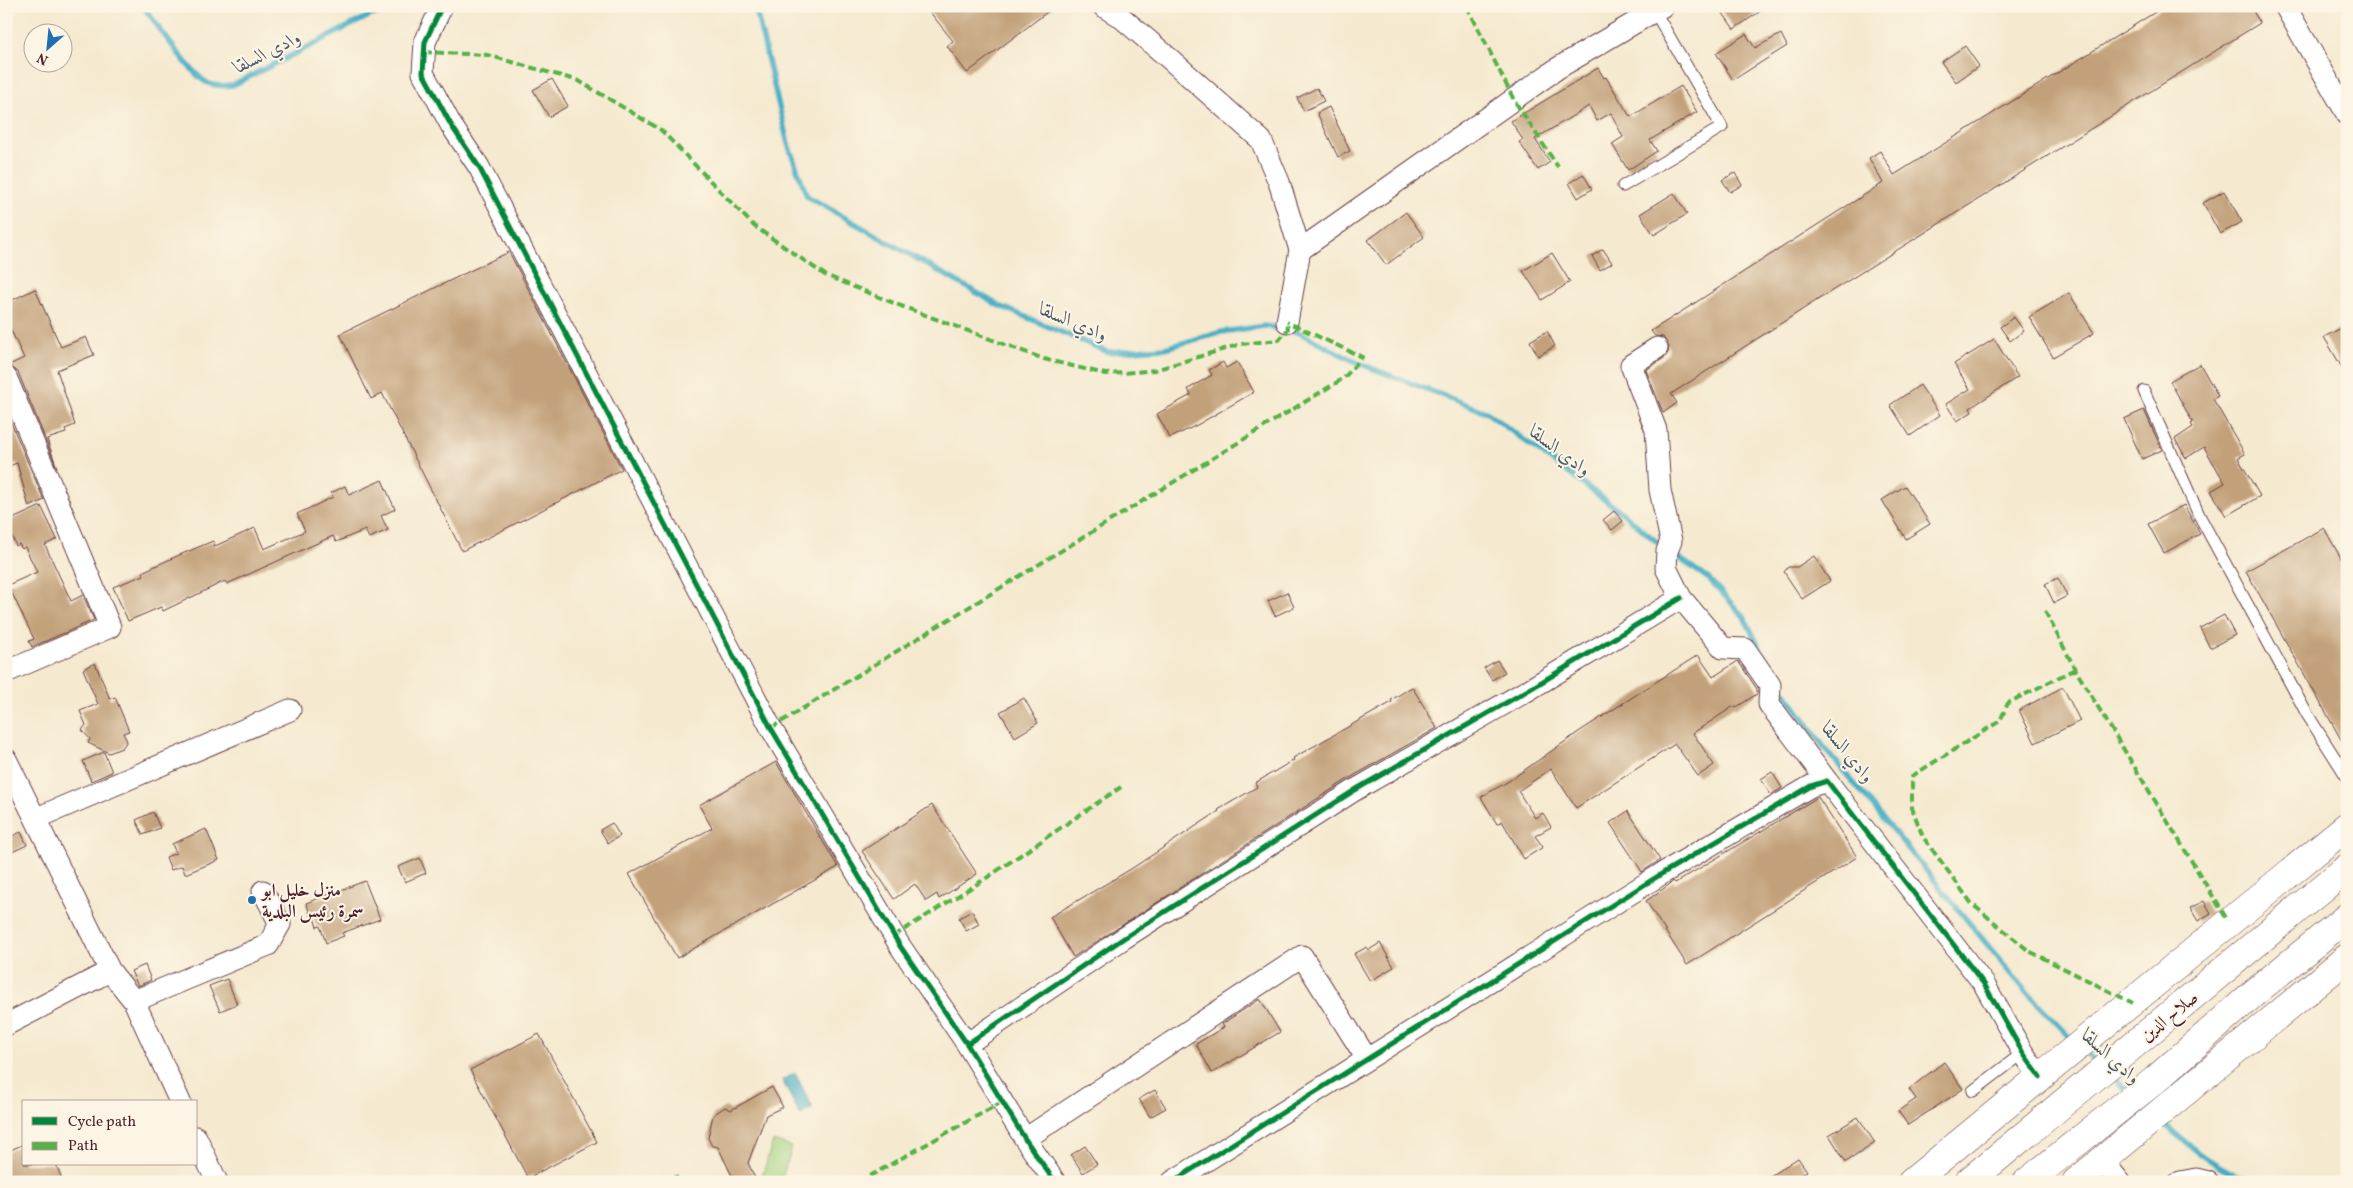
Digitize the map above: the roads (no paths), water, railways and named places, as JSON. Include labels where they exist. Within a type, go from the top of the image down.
[{"type":"main road","points":[[1912,1182],[2347,826]]},
{"type":"main road","name":"صلاح الدين","points":[[1968,1182],[2347,868]]},
{"type":"main road","points":[[2027,1182],[2154,1080],[2254,993],[2347,917]]},
{"type":"main road","points":[[2076,1182],[2347,958]]},
{"type":"street","points":[[442,6],[425,42],[423,73],[435,98],[478,167],[771,728],[900,946],[967,1044],[1025,1140],[1055,1182]]},
{"type":"street","points":[[1103,6],[1122,18],[1261,140],[1279,182],[1300,250],[1287,322]]},
{"type":"street","points":[[2285,6],[2347,114]]},
{"type":"street","points":[[1300,250],[1558,68],[1659,9]]},
{"type":"street","points":[[1657,348],[1631,365],[1656,430],[1660,490],[1671,542],[1667,551],[1666,568],[1681,598],[1723,648],[1745,649],[1770,685],[1769,704],[1984,984],[2023,1053],[2040,1078]]},
{"type":"street","points":[[6,377],[110,627],[6,672]]},
{"type":"street","points":[[967,1044],[1132,933],[1347,795],[1515,698],[1681,598]]},
{"type":"street","points":[[37,818],[290,710]]},
{"type":"street","points":[[6,759],[37,818],[110,971],[134,1002],[179,1100]]},
{"type":"street","points":[[1172,1182],[1663,873],[1811,786],[1827,781]]},
{"type":"street","points":[[134,1002],[268,945],[280,924],[262,891]]},
{"type":"street","points":[[1025,1140],[1302,956],[1367,1059]]},
{"type":"street","points":[[6,1025],[110,971]]},
{"type":"street","points":[[198,1141],[217,1182]]},
{"type":"street","points":[[2107,1157],[2120,1182]]},
{"type":"street","points":[[2180,1182],[2196,1179],[2208,1182]]},
{"type":"lane","points":[[1622,186],[1722,127],[1659,9]]},
{"type":"lane","points":[[2144,391],[2199,515],[2307,714],[2347,776]]},
{"type":"lane","points":[[1973,1091],[2023,1053]]},
{"type":"water","points":[[795,1073],[813,1108],[800,1115],[782,1080]]},
{"type":"waterway","name":"وادي السلقا","points":[[143,6],[191,69],[209,84],[223,86],[233,85],[371,15],[403,6]]},
{"type":"waterway","name":"وادي السلقا","points":[[755,6],[788,144],[807,196],[1000,306],[1108,352],[1165,348],[1222,332],[1265,326],[1298,332],[1358,363],[1486,412],[1624,514],[1663,547]]},
{"type":"waterway","name":"وادي السلقا","points":[[1673,554],[1709,579],[1744,617],[1770,668]]},
{"type":"waterway","name":"وادي السلقا","points":[[1777,681],[1824,747],[2024,989],[2073,1040]]},
{"type":"waterway","name":"وادي السلقا","points":[[2083,1050],[2098,1064]]},
{"type":"waterway","name":"وادي السلقا","points":[[2109,1074],[2128,1091]]},
{"type":"waterway","name":"وادي السلقا","points":[[2161,1121],[2205,1157],[2228,1171],[2255,1182]]},
{"type":"place","name":"منزل خليل ابو سمرة رئيس البلدية","points":[[252,900]]}]
